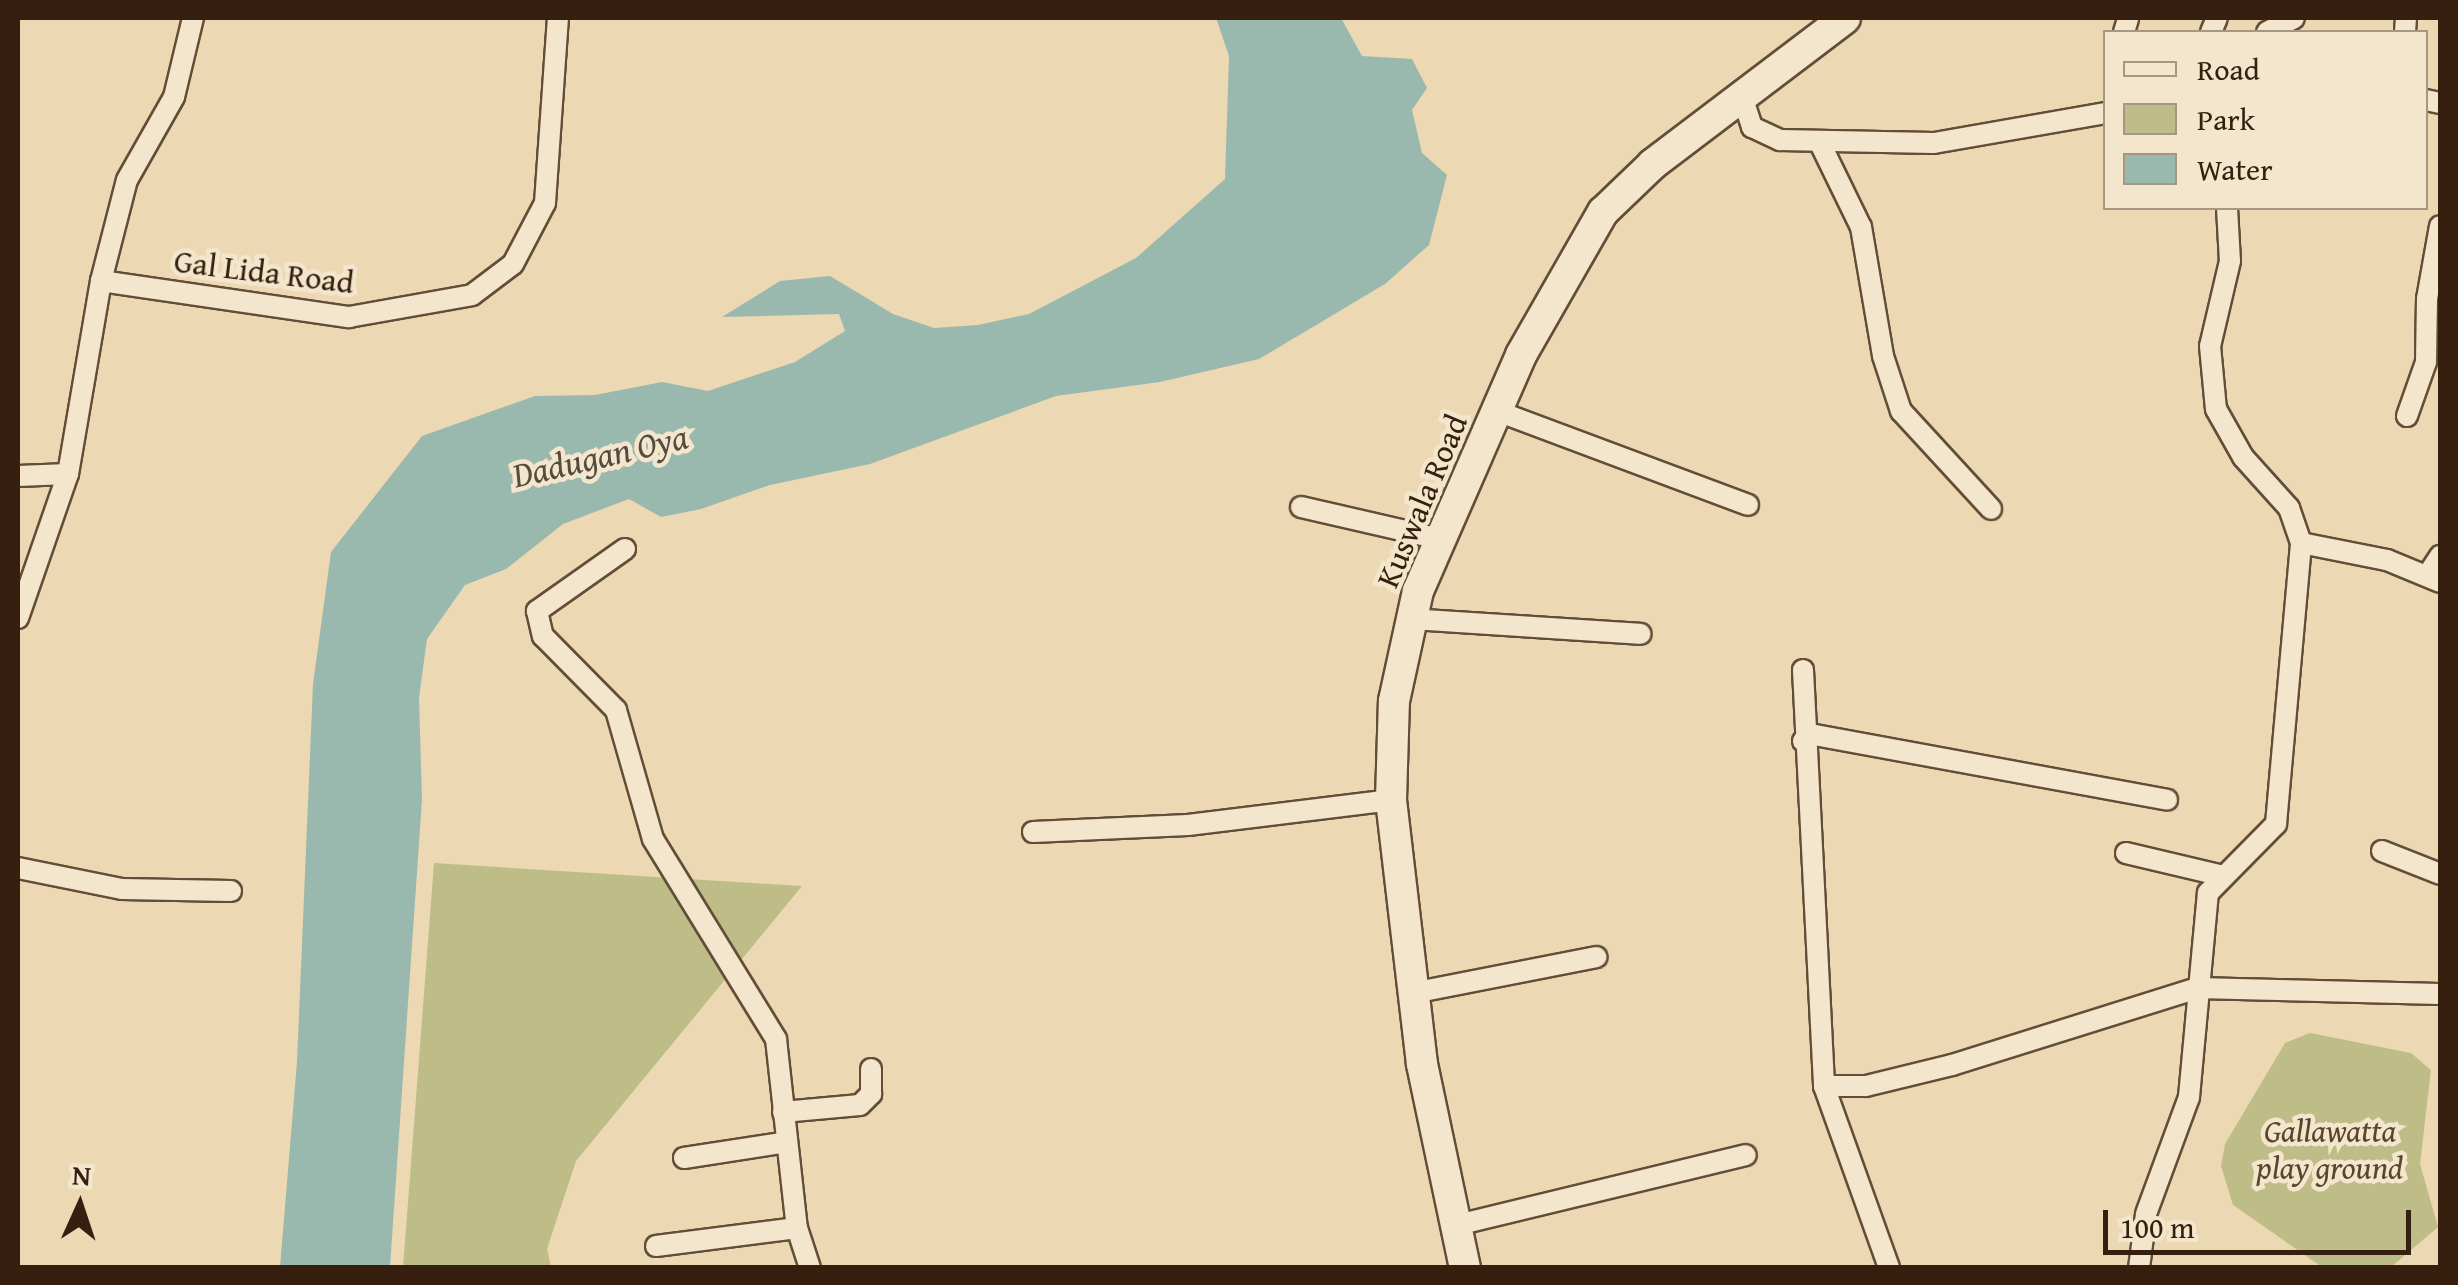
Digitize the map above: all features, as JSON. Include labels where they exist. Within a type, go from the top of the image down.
[{"type":"street","points":[[18,618],[68,474],[100,281],[127,180],[174,97],[193,18]]},
{"type":"street","name":"Gal Lida Road","points":[[100,281],[349,317],[472,295],[512,264],[545,203],[558,18]]},
{"type":"street","name":"Kuswala Road","points":[[1466,1268],[1413,994],[1391,800],[1394,702],[1412,619],[1441,540],[1497,411],[1565,270],[1603,212],[1742,94],[1846,18]]},
{"type":"street","points":[[2271,30],[2294,18]]},
{"type":"street","points":[[1742,94],[1752,126],[1780,140],[1934,143],[2103,114]]},
{"type":"street","points":[[1819,140],[1861,227],[1883,356],[1901,411],[1992,509]]},
{"type":"street","points":[[2139,1268],[2146,1214],[2190,1097],[2196,988],[2208,893],[2276,824],[2301,543],[2289,508],[2244,457],[2216,409],[2210,346],[2230,261],[2227,210]]},
{"type":"street","points":[[2407,416],[2426,362],[2427,300],[2440,226]]},
{"type":"street","points":[[1497,411],[1748,505]]},
{"type":"street","points":[[18,476],[68,474]]},
{"type":"street","points":[[1301,507],[1441,540]]},
{"type":"street","points":[[2301,543],[2386,560],[2434,579],[2440,556]]},
{"type":"street","points":[[625,549],[537,610],[543,636],[616,710],[653,840],[776,1039],[798,1228],[810,1268]]},
{"type":"street","points":[[1412,619],[1641,634]]},
{"type":"street","points":[[1803,670],[1803,741],[1824,1086],[1889,1268]]},
{"type":"street","points":[[1803,741],[1809,734],[2168,800]]},
{"type":"street","points":[[1032,832],[1188,825],[1391,800]]},
{"type":"street","points":[[2382,851],[2440,874]]},
{"type":"street","points":[[2126,853],[2223,876]]},
{"type":"street","points":[[18,868],[122,889],[231,891]]},
{"type":"street","points":[[1413,994],[1596,958]]},
{"type":"street","points":[[1824,1086],[1866,1086],[1952,1065],[2196,988],[2440,994]]},
{"type":"street","points":[[783,1112],[860,1105],[871,1094],[871,1069]]},
{"type":"street","points":[[684,1158],[787,1142]]},
{"type":"street","points":[[1457,1224],[1746,1155]]},
{"type":"street","points":[[656,1246],[716,1244],[798,1228]]},
{"type":"green space","points":[[434,863],[802,886],[576,1161],[547,1249],[551,1267],[403,1268]]},
{"type":"green space","name":"Gallawatta play ground","points":[[2310,1033],[2411,1053],[2431,1070],[2420,1164],[2438,1227],[2391,1267],[2322,1267],[2233,1205],[2221,1166],[2225,1144],[2285,1043]]},
{"type":"water","name":"Dadugan Oya","points":[[1216,18],[1341,18],[1362,56],[1412,59],[1427,88],[1412,110],[1422,153],[1447,175],[1429,245],[1385,284],[1259,359],[1160,382],[1056,396],[870,464],[770,485],[701,509],[661,517],[629,499],[563,524],[506,569],[465,585],[427,639],[419,698],[422,799],[390,1267],[280,1267],[297,1062],[313,684],[331,552],[422,436],[535,396],[595,395],[662,382],[708,391],[795,362],[845,331],[839,314],[722,317],[780,281],[830,276],[893,314],[934,328],[978,325],[1029,314],[1136,258],[1225,179],[1229,56]]}]
